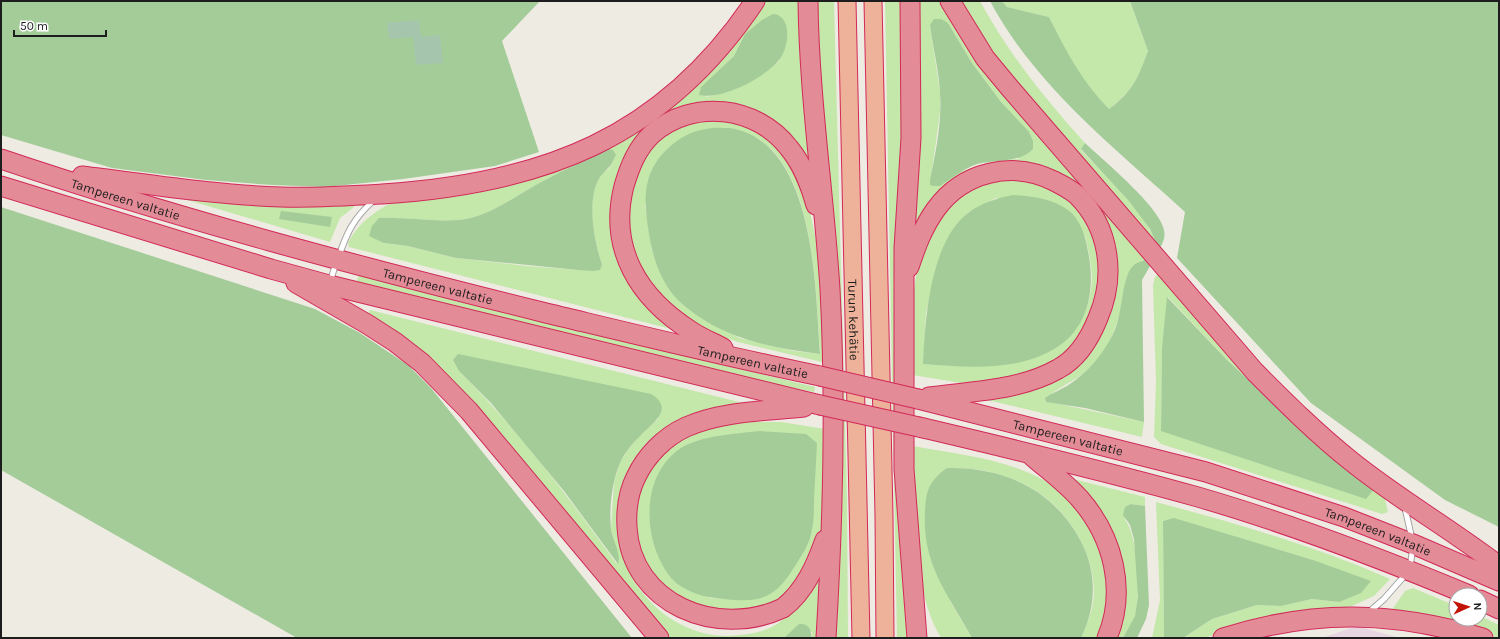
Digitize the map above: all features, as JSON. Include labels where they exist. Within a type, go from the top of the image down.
[{"type":"highway","points":[[37,171],[217,192],[281,197],[329,197],[425,191],[479,182],[560,161],[598,144],[638,121],[675,92],[708,62],[734,32],[755,1]]},
{"type":"highway","points":[[808,1],[810,63],[826,235],[833,355],[834,461],[826,638]]},
{"type":"highway","name":"Turun kehätie","points":[[847,1],[861,638]]},
{"type":"highway","name":"Turun kehätie","points":[[872,1],[884,516],[885,638]]},
{"type":"highway","points":[[910,1],[912,130],[904,248],[904,469],[917,638]]},
{"type":"highway","points":[[950,1],[985,58],[1009,88],[1255,372],[1303,420],[1351,461],[1401,498],[1465,540],[1499,566]]},
{"type":"highway","points":[[753,363],[692,332],[675,320],[653,300],[636,279],[625,257],[620,234],[621,201],[634,158],[653,134],[670,121],[684,115],[712,111],[734,113],[754,119],[780,137],[798,160],[810,187],[826,235]]},
{"type":"highway","name":"Tampereen valtatie","points":[[1,159],[228,230],[337,260],[753,363],[820,376],[918,399],[1206,472],[1344,518],[1413,544],[1499,581]]},
{"type":"highway","points":[[904,283],[921,233],[936,208],[952,191],[963,183],[976,176],[995,171],[1010,170],[1032,173],[1050,179],[1068,189],[1090,211],[1100,230],[1107,252],[1108,282],[1101,311],[1083,346],[1065,364],[1043,376],[1018,384],[918,399]]},
{"type":"highway","name":"Tampereen valtatie","points":[[1,186],[271,269],[329,285],[820,405],[1028,452],[1199,497],[1336,542],[1450,587]]},
{"type":"highway","points":[[271,269],[367,324],[395,342],[422,363],[469,411],[659,638]]},
{"type":"highway","points":[[820,405],[743,413],[711,419],[684,428],[668,438],[651,453],[640,468],[633,482],[628,502],[628,535],[631,554],[638,569],[651,590],[665,606],[690,620],[709,627],[728,628],[746,626],[766,619],[783,608],[792,599],[811,574],[831,524]]},
{"type":"highway","points":[[1028,452],[1079,499],[1094,518],[1106,541],[1114,567],[1117,595],[1114,617],[1107,638]]},
{"type":"highway","points":[[914,596],[930,638]]},
{"type":"highway","points":[[1488,604],[1499,609]]},
{"type":"highway","points":[[1223,638],[1270,625],[1329,616],[1393,619],[1432,625],[1483,638]]},
{"type":"lane","points":[[329,285],[348,229],[360,212],[381,194]]},
{"type":"lane","points":[[1364,617],[1384,600],[1409,570],[1413,544],[1409,520],[1401,498]]},
{"type":"shaded area","points":[[1357,626],[1400,638],[1322,638]]},
{"type":"green space","points":[[1,1],[540,1],[502,41],[539,152],[495,166],[403,179],[325,187],[206,180],[112,168],[1,135]]},
{"type":"green space","points":[[760,1],[801,1],[815,178],[801,149],[795,141],[771,120],[659,120],[613,226],[679,331],[349,247],[348,243],[360,226],[387,205],[622,137]],"holes":[[[734,56],[780,60],[763,74],[746,84],[727,92],[706,97],[712,77]],[[608,149],[615,155],[614,160],[610,167],[599,178],[595,187],[592,209],[596,244],[602,264],[578,270],[527,266],[456,258],[408,246],[384,243],[379,218],[429,220],[459,220],[471,218],[493,210],[553,176]]]},
{"type":"green space","points":[[814,1],[834,1],[847,499],[848,638],[833,638]]},
{"type":"green space","points":[[885,1],[904,1],[909,638],[897,638]]},
{"type":"green space","points":[[918,1],[944,1],[1145,260],[1132,267],[1117,324],[1096,362],[1081,375],[1057,390],[1045,401],[1144,422],[1142,437],[975,397],[991,397],[1100,335],[1102,216],[1005,163],[915,232],[921,134],[921,55]],"holes":[[[948,23],[972,63],[1001,102],[1019,159],[995,161],[973,167],[930,185],[940,112],[940,92],[930,25]]]},
{"type":"green space","points":[[960,1],[980,1],[1003,39],[1028,75],[1085,143],[1081,150],[1133,205],[1142,217],[1155,241],[991,52]]},
{"type":"green space","points":[[990,1],[1002,1],[1007,7],[1049,17],[1068,54],[1083,77],[1099,99],[1109,109],[1124,96],[1134,83],[1148,51],[1130,1],[1499,1],[1499,527],[1445,500],[1311,403],[1177,258],[1185,212],[1104,140],[1053,88],[1008,32]]},
{"type":"green space","points":[[1002,1],[1130,1],[1148,51],[1138,77],[1124,96],[1109,109],[1089,89],[1069,58],[1049,17],[1007,7]]},
{"type":"green space","points":[[773,14],[784,20],[787,33],[785,48],[779,60],[764,74],[731,91],[709,96],[699,95],[701,87],[734,56],[745,34],[762,20]]},
{"type":"green space","points":[[934,19],[941,19],[948,23],[972,63],[1001,102],[1029,132],[1033,141],[1033,149],[1027,154],[1012,159],[987,162],[972,166],[940,186],[930,185],[940,115],[940,93],[930,25]]},
{"type":"green space","points":[[419,20],[421,37],[440,35],[443,63],[416,65],[413,37],[389,39],[387,23]]},
{"type":"green space","points":[[724,118],[764,133],[792,165],[810,212],[816,240],[822,288],[822,362],[738,342],[700,329],[668,306],[642,273],[630,240],[627,199],[644,154],[673,127]],"holes":[[[756,137],[775,153],[788,173],[798,196],[806,222],[815,277],[820,354],[794,351],[740,338],[702,318],[679,300],[652,250],[645,205]]]},
{"type":"green space","points":[[709,128],[730,128],[758,139],[780,160],[795,188],[805,222],[812,257],[820,354],[782,348],[744,339],[709,323],[693,313],[678,300],[662,278],[655,261],[647,221],[646,196],[650,174],[655,164],[673,144],[688,134]]},
{"type":"green space","points":[[1085,143],[1130,184],[1160,220],[1164,230],[1164,236],[1159,250],[1150,229],[1129,201],[1081,149]]},
{"type":"green space","points":[[608,149],[613,150],[616,155],[611,165],[600,177],[593,196],[592,208],[596,244],[602,264],[600,270],[578,270],[456,258],[408,246],[384,243],[369,236],[372,226],[379,218],[459,220],[471,218],[493,210],[553,176]]},
{"type":"green space","points":[[1003,180],[1018,180],[1042,184],[1068,198],[1083,213],[1099,250],[1097,309],[1068,353],[1029,375],[962,383],[912,375],[913,297],[918,263],[927,238],[953,202],[975,186]],"holes":[[[996,198],[1085,236],[1091,263],[1092,279],[1086,309],[1073,331],[1054,347],[1031,358],[1005,363],[977,366],[923,364],[926,313],[936,269],[968,213]]]},
{"type":"green space","points":[[157,191],[353,204],[354,207],[340,218],[330,242]]},
{"type":"green space","points":[[1013,195],[1048,200],[1068,210],[1078,222],[1086,242],[1091,276],[1088,304],[1083,317],[1076,329],[1066,340],[1054,349],[1023,361],[1007,365],[973,367],[923,364],[928,305],[932,283],[945,243],[955,226],[973,209],[989,201]]},
{"type":"green space","points":[[1,207],[315,309],[360,333],[408,365],[431,388],[632,638],[297,638],[1,470]]},
{"type":"green space","points":[[281,211],[332,217],[330,227],[279,219]]},
{"type":"green space","points":[[1145,260],[1150,266],[1142,280],[1144,422],[1085,408],[1046,402],[1045,398],[1067,386],[1081,375],[1104,350],[1113,334],[1119,318],[1128,273],[1135,264]]},
{"type":"green space","points":[[1159,273],[1384,495],[1388,512],[1382,514],[1161,444],[1154,437],[1156,381],[1153,285],[1155,277]],"holes":[[[1168,297],[1227,360],[1311,438],[1161,431],[1162,347]]]},
{"type":"green space","points":[[359,275],[476,306],[815,387],[814,392],[717,372],[356,283]]},
{"type":"green space","points":[[1167,297],[1227,360],[1311,438],[1374,489],[1366,499],[1161,431],[1162,347]]},
{"type":"green space","points":[[370,310],[747,404],[713,409],[692,415],[661,431],[647,443],[636,457],[632,465],[618,510],[617,529],[621,550],[628,570],[639,588],[653,604],[669,617],[687,627],[707,634],[728,636],[766,630],[777,624],[791,612],[825,565],[820,638],[811,638],[812,632],[789,634],[784,638],[668,638],[559,508],[367,316]],"holes":[[[459,371],[659,418],[640,435],[627,451],[620,462],[614,482],[611,529],[619,562],[616,563],[542,464],[502,416]]]},
{"type":"green space","points":[[458,354],[651,394],[658,400],[661,405],[659,416],[626,452],[617,470],[615,478],[610,521],[619,556],[618,564],[564,491],[491,403],[459,371],[453,360]]},
{"type":"green space","points":[[781,422],[825,429],[822,528],[817,548],[809,565],[778,604],[740,618],[665,594],[642,561],[633,513],[648,470],[669,448],[686,436],[702,430],[733,423]],"holes":[[[658,553],[749,600],[711,598],[673,580]]]},
{"type":"green space","points":[[760,431],[806,434],[817,443],[813,521],[810,538],[787,578],[771,594],[753,600],[730,600],[692,592],[672,579],[662,565],[655,549],[651,531],[650,513],[651,495],[657,478],[665,462],[678,450],[687,445],[707,438]]},
{"type":"green space","points":[[913,446],[1002,463],[1028,472],[1052,485],[1073,503],[1090,527],[1105,569],[1107,589],[1106,609],[1101,629],[1096,638],[1081,638],[1092,606],[1094,594],[1093,577],[1085,550],[1075,530],[1062,513],[1047,499],[1030,487],[1011,478],[991,472],[948,468],[950,601],[972,638],[941,638],[931,617],[919,570],[916,545]]},
{"type":"green space","points":[[947,468],[990,472],[1011,478],[1030,487],[1047,499],[1062,513],[1075,530],[1085,550],[1089,561],[1093,583],[1092,605],[1086,627],[1081,638],[972,638],[938,578],[932,564],[925,531],[926,498],[928,492],[932,482]]},
{"type":"green space","points":[[1073,479],[1145,497],[1145,506],[1131,504],[1125,520],[1133,538],[1137,566],[1138,595],[1135,616],[1123,638],[1115,638],[1124,596]]},
{"type":"green space","points":[[1156,502],[1274,536],[1333,556],[1390,579],[1374,596],[1352,606],[1241,625],[1205,638],[1183,638],[1212,619],[1257,605],[1281,606],[1312,599],[1339,602],[1313,560],[1174,519],[1163,521],[1164,638],[1152,638],[1160,600]]},
{"type":"green space","points":[[1131,504],[1145,506],[1149,605],[1146,619],[1137,638],[1123,638],[1135,616],[1138,597],[1134,539],[1130,525],[1123,515],[1125,507]]},
{"type":"green space","points":[[1174,518],[1313,560],[1371,581],[1361,593],[1339,602],[1312,599],[1281,606],[1257,605],[1212,619],[1183,638],[1164,638],[1163,521]]},
{"type":"green space","points":[[1413,588],[1448,603],[1448,622],[1391,611],[1405,591]]},
{"type":"green space","points":[[1488,620],[1499,625],[1499,638],[1463,627],[1488,627]]},
{"type":"green space","points":[[799,624],[805,624],[809,627],[811,638],[784,638]]}]
